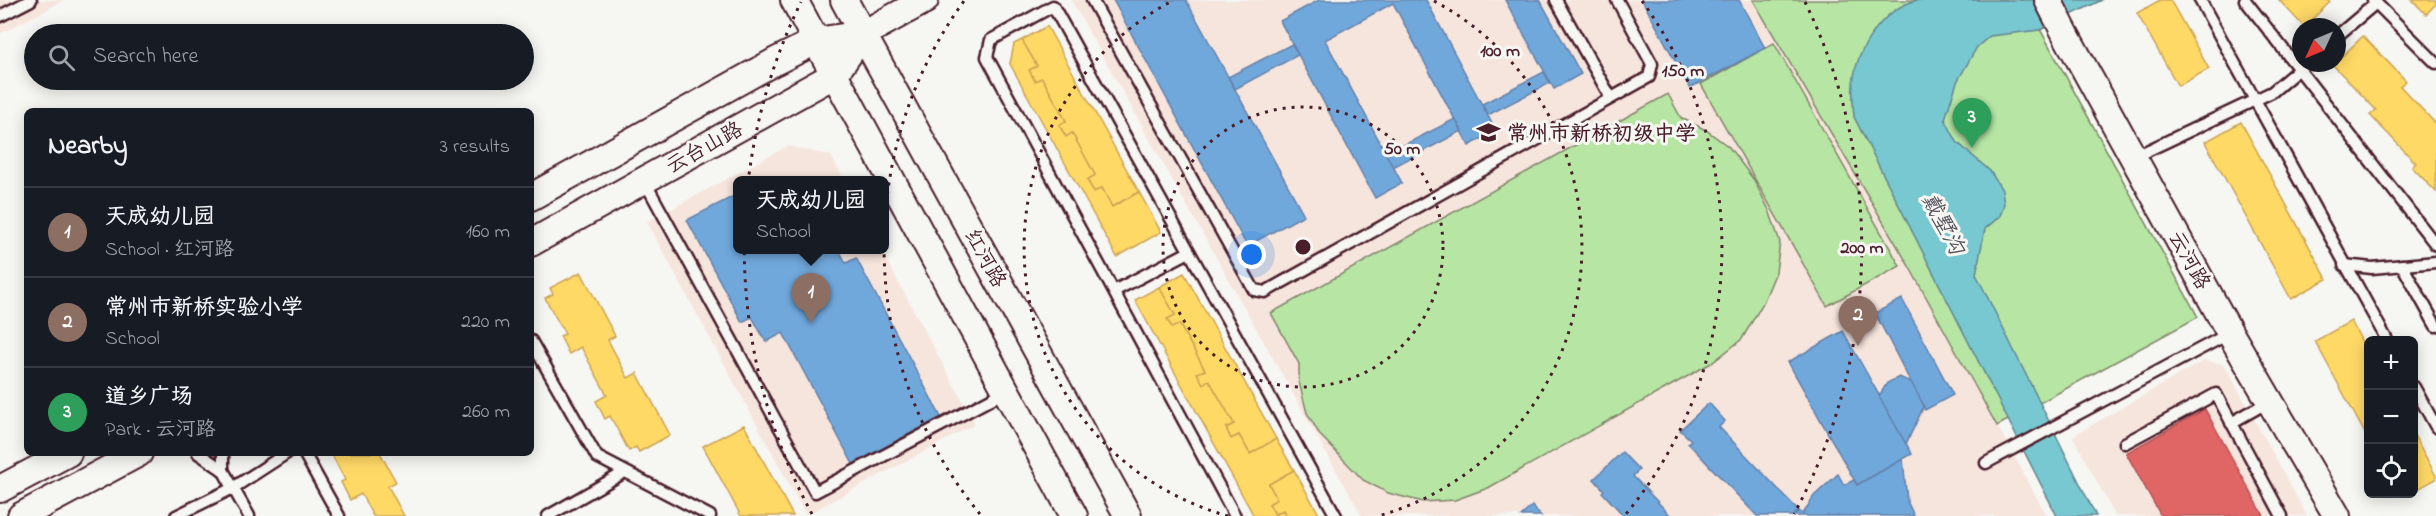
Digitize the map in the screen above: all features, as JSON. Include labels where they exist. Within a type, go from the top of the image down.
[{"type":"street","points":[[794,0],[1074,516]]},
{"type":"street","name":"红河路","points":[[844,0],[1128,516]]},
{"type":"street","name":"云台山路","points":[[534,195],[816,41],[862,34],[925,0]]},
{"type":"street","name":"云河路","points":[[2048,0],[2230,333],[2337,516]]},
{"type":"street","name":"云台山路","points":[[534,241],[834,75],[862,34]]},
{"type":"street","points":[[0,489],[62,456]]},
{"type":"street","points":[[21,516],[133,456]]},
{"type":"lane","points":[[0,16],[31,0]]},
{"type":"lane","points":[[1092,0],[1254,290],[1265,292],[1649,77],[1652,64],[1617,0]]},
{"type":"lane","points":[[1556,0],[1611,98]]},
{"type":"lane","points":[[2200,0],[2385,336]]},
{"type":"lane","points":[[2245,0],[2292,54]]},
{"type":"lane","points":[[2346,28],[2375,2],[2436,63]]},
{"type":"lane","points":[[1235,516],[987,57],[991,40],[1053,6],[1336,516]]},
{"type":"lane","points":[[2133,158],[2272,92],[2295,72]]},
{"type":"lane","points":[[2306,72],[2436,245]]},
{"type":"lane","points":[[644,180],[815,492],[1006,391]]},
{"type":"lane","points":[[1114,291],[1190,252]]},
{"type":"lane","points":[[2344,265],[2372,268],[2436,262]]},
{"type":"lane","points":[[2402,265],[2436,326]]},
{"type":"lane","points":[[1986,463],[2230,333]]},
{"type":"lane","points":[[535,356],[597,457],[710,516]]},
{"type":"lane","points":[[2416,390],[2436,427]]},
{"type":"lane","points":[[2125,443],[2216,394],[2282,516]]},
{"type":"lane","points":[[2231,423],[2270,401]]},
{"type":"lane","points":[[202,456],[223,470],[249,516]]},
{"type":"lane","points":[[223,456],[223,470]]},
{"type":"lane","points":[[176,516],[233,488],[282,456]]},
{"type":"lane","points":[[306,456],[339,516]]},
{"type":"lane","points":[[548,516],[626,471]]},
{"type":"shaded area","points":[[0,0],[65,0],[0,34]]},
{"type":"shaded area","name":"常州市新桥初级中学","points":[[1071,0],[1753,0],[1909,266],[2047,516],[1362,516]]},
{"type":"shaded area","points":[[788,146],[831,156],[842,176],[733,176],[733,254],[883,254],[975,424],[806,515],[647,222]]},
{"type":"shaded area","points":[[2203,361],[2224,364],[2307,516],[2115,516],[2073,436]]},
{"type":"green space","points":[[1753,0],[2024,0],[2198,317],[1997,426],[1909,266]]},
{"type":"green space","points":[[1774,43],[1900,266],[1827,306],[1701,84]]},
{"type":"green space","points":[[1668,94],[1681,118],[1706,130],[1729,147],[1754,180],[1769,210],[1780,242],[1776,272],[1763,303],[1742,339],[1713,362],[1488,488],[1455,500],[1423,502],[1388,493],[1363,480],[1320,435],[1307,413],[1299,382],[1299,364],[1271,313]]},
{"type":"water","name":"戴墅沟","points":[[1917,0],[2102,0],[2040,30],[1990,36],[1977,47],[1957,82],[1945,119],[1957,142],[1990,171],[2002,190],[2004,204],[2000,216],[1985,229],[1976,274],[2096,516],[2057,516],[1854,117],[1853,84],[1859,58],[1865,45],[1882,22],[1893,12]]},
{"type":"building: Homes","points":[[2160,0],[2170,0],[2209,69],[2178,86],[2137,13]]},
{"type":"building: Homes","points":[[2279,0],[2328,0],[2330,2],[2313,18],[2296,18]]},
{"type":"building: Homes","points":[[2412,0],[2436,0],[2436,4],[2426,14]]},
{"type":"building: Homes","points":[[1047,26],[1139,192],[1112,207],[1102,188],[1094,192],[1087,180],[1095,175],[1072,133],[1066,137],[1059,125],[1066,121],[1042,78],[1035,81],[1029,70],[1037,66],[1022,40]]},
{"type":"building: Homes","points":[[2363,36],[2406,81],[2400,86],[2436,124],[2436,192],[2412,167],[2416,163],[2370,115],[2376,110],[2340,72],[2346,72],[2346,52]]},
{"type":"building: Homes","points":[[1022,40],[1037,66],[1029,70],[1035,81],[1042,78],[1066,121],[1059,125],[1066,137],[1072,133],[1095,175],[1087,180],[1094,192],[1102,188],[1112,207],[1139,192],[1161,232],[1117,257],[1010,64],[1014,44]]},
{"type":"building: Homes","points":[[2241,122],[2327,279],[2291,299],[2205,142]]},
{"type":"building: Homes","points":[[581,272],[615,336],[608,340],[628,378],[637,373],[670,435],[639,452],[636,447],[629,451],[610,416],[605,419],[596,401],[607,395],[581,347],[569,354],[560,336],[565,334],[545,298],[553,294],[550,288]]},
{"type":"building: Homes","points":[[1184,273],[1276,439],[1250,454],[1239,435],[1231,439],[1226,428],[1234,424],[1209,380],[1203,384],[1197,373],[1205,370],[1179,324],[1172,328],[1167,319],[1175,315],[1159,287]]},
{"type":"building: Homes","points":[[1159,287],[1175,315],[1167,319],[1172,328],[1179,324],[1205,370],[1197,373],[1203,384],[1209,380],[1234,424],[1226,428],[1231,439],[1239,435],[1250,454],[1276,439],[1294,470],[1269,484],[1277,499],[1269,504],[1275,514],[1283,510],[1287,516],[1254,516],[1135,300]]},
{"type":"building: Homes","points":[[2351,321],[2364,345],[2364,432],[2315,341]]},
{"type":"building: Homes","points":[[744,425],[793,516],[741,516],[703,446]]},
{"type":"building: Homes","points":[[2418,442],[2436,476],[2436,479],[2418,489]]},
{"type":"building: Homes","points":[[333,456],[382,456],[396,482],[388,486],[404,516],[373,516],[361,494],[350,500],[341,482],[345,480]]},
{"type":"building: Homes","points":[[1294,470],[1320,516],[1287,516],[1283,510],[1275,514],[1269,504],[1277,499],[1269,484]]},
{"type":"building: Shops","points":[[2205,409],[2264,516],[2161,516],[2126,453]]},
{"type":"building: Schools","points":[[1113,0],[1186,0],[1304,215],[1247,246]]},
{"type":"building: Schools","points":[[1319,0],[1426,0],[1496,131],[1469,146],[1393,3],[1325,40],[1402,183],[1375,198],[1280,21]]},
{"type":"building: Schools","points":[[1505,0],[1540,0],[1581,74],[1554,89]]},
{"type":"building: Schools","points":[[1642,0],[1739,0],[1765,48],[1690,88]]},
{"type":"building: Schools","points":[[1292,44],[1298,55],[1235,89],[1228,77]]},
{"type":"building: Schools","points":[[1544,72],[1550,83],[1488,115],[1482,104]]},
{"type":"building: Schools","points":[[1455,119],[1462,131],[1393,167],[1386,154]]},
{"type":"building: Schools","points":[[733,197],[733,254],[841,254],[846,263],[856,258],[941,417],[853,464],[783,333],[766,342],[752,317],[742,322],[687,220]]},
{"type":"building: Schools","points":[[1902,299],[1953,395],[1925,410],[1875,313]]},
{"type":"building: Schools","points":[[1843,331],[1912,454],[1857,485],[1788,362]]},
{"type":"building: Schools","points":[[1899,377],[1911,382],[1924,406],[1906,444],[1879,396],[1887,383]]},
{"type":"building: Schools","points":[[1709,403],[1725,421],[1719,427],[1799,511],[1793,516],[1757,516],[1688,443],[1691,440],[1680,430]]},
{"type":"building: Schools","points":[[1622,452],[1639,470],[1633,476],[1671,516],[1624,516],[1602,492],[1604,490],[1594,479]]},
{"type":"building: Schools","points":[[1903,459],[1907,501],[1914,516],[1793,516],[1799,511],[1803,514],[1814,496],[1838,474],[1844,485],[1854,480],[1857,485]]},
{"type":"building: Schools","points":[[1532,506],[1541,516],[1521,516]]},
{"type":"place","name":"常州市新桥初级中学","points":[[1489,133]]},
{"type":"place","name":"道乡广场","points":[[1972,148]]},
{"type":"place","name":"天成幼儿园","points":[[811,323]]},
{"type":"place","name":"常州市新桥实验小学","points":[[1858,346]]}]
